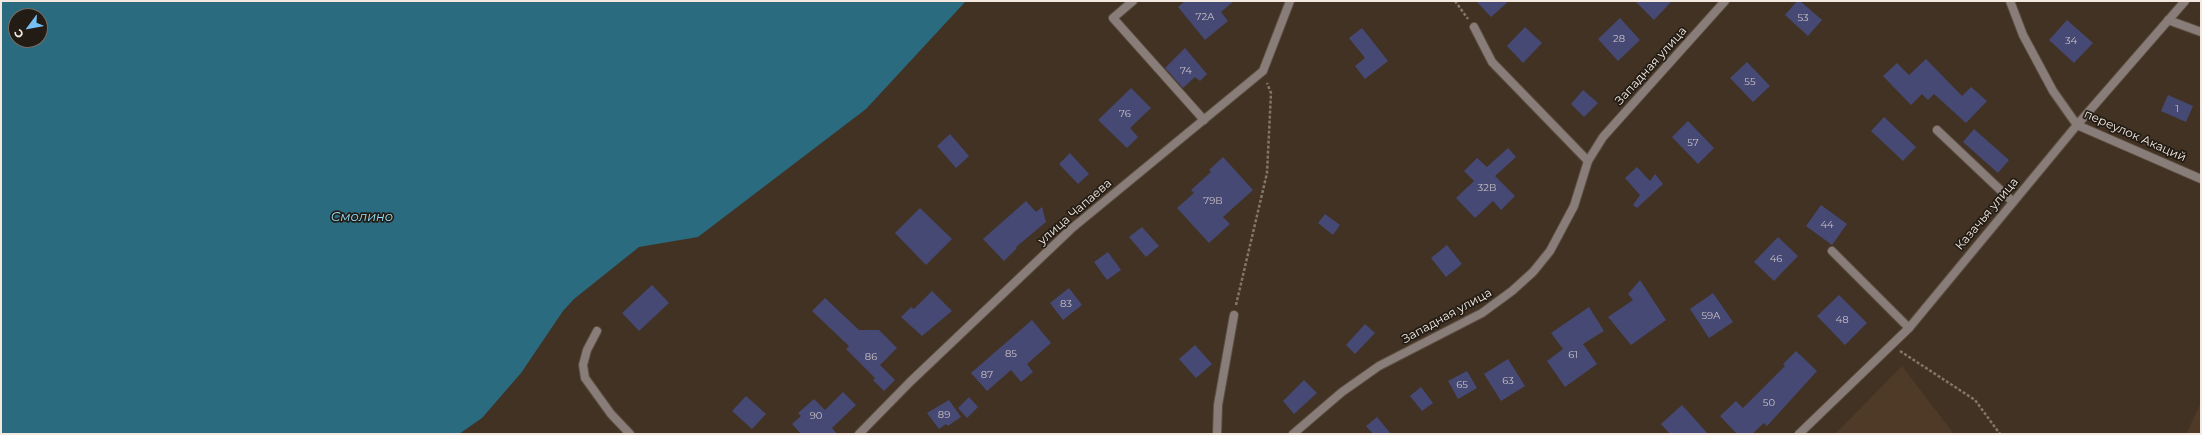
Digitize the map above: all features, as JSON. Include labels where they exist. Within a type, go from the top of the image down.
[{"type":"street","points":[[1133,1],[1113,18],[1204,120]]},
{"type":"street","name":"улица Чапаева","points":[[859,434],[911,380],[1071,229],[1263,71],[1290,1]]},
{"type":"street","name":"Западная улица","points":[[1293,434],[1342,392],[1379,366],[1482,313],[1512,291],[1533,272],[1550,251],[1574,206],[1588,161],[1603,137],[1724,1]]},
{"type":"street","name":"переулок Акаций","points":[[2010,1],[2023,35],[2049,84],[2077,125],[2201,179]]},
{"type":"street","name":"Казачья улица","points":[[1799,434],[1909,328],[2077,125],[2185,1]]},
{"type":"street","points":[[2168,20],[2201,32]]},
{"type":"street","points":[[1474,27],[1492,62],[1588,161]]},
{"type":"street","points":[[1937,130],[2013,202]]},
{"type":"street","points":[[1832,251],[1909,328]]},
{"type":"street","points":[[1218,434],[1218,405],[1234,315]]},
{"type":"street","points":[[597,331],[587,350],[583,365],[585,378],[610,414],[630,434]]},
{"type":"path","points":[[1455,1],[1474,27]]},
{"type":"path","points":[[1234,315],[1267,173],[1271,93],[1263,71]]},
{"type":"path","points":[[1892,346],[1975,400],[2000,434]]},
{"type":"shaded area","points":[[1902,366],[1954,434],[1835,434]]},
{"type":"shaded area","points":[[2201,402],[2201,434],[2186,434]]},
{"type":"water","name":"Смолино","points":[[1,1],[966,1],[866,109],[698,237],[639,247],[574,299],[563,311],[521,373],[482,418],[459,434],[1,434]]},
{"type":"building","points":[[1185,1],[1234,1],[1221,12],[1228,21],[1205,40],[1178,7]]},
{"type":"building","points":[[1476,1],[1509,1],[1491,17]]},
{"type":"building","points":[[1635,1],[1672,1],[1654,20]]},
{"type":"building","points":[[1797,1],[1800,1],[1822,20],[1808,36],[1785,15]]},
{"type":"building","points":[[1620,18],[1640,40],[1618,61],[1598,39]]},
{"type":"building","points":[[2067,20],[2093,43],[2074,63],[2049,40]]},
{"type":"building","points":[[1525,27],[1542,43],[1523,63],[1507,46]]},
{"type":"building","points":[[1362,28],[1388,61],[1365,79],[1355,66],[1365,58],[1349,38]]},
{"type":"building","points":[[1185,48],[1207,74],[1200,81],[1195,77],[1183,88],[1165,68]]},
{"type":"building","points":[[1926,59],[1962,96],[1971,87],[1987,101],[1966,123],[1934,94],[1928,100],[1922,94],[1911,105],[1883,76],[1897,63],[1909,75]]},
{"type":"building","points":[[1747,62],[1770,86],[1753,102],[1730,78]]},
{"type":"building","points":[[1131,88],[1151,108],[1130,128],[1138,137],[1127,148],[1098,120]]},
{"type":"building","points":[[1583,90],[1598,103],[1584,117],[1571,104]]},
{"type":"building","points":[[2168,95],[2193,106],[2186,122],[2161,111]]},
{"type":"building","points":[[1884,117],[1916,147],[1903,161],[1871,131]]},
{"type":"building","points":[[1688,121],[1714,148],[1698,164],[1672,137]]},
{"type":"building","points":[[1974,129],[2009,160],[1998,173],[1963,142]]},
{"type":"building","points":[[950,134],[969,156],[956,168],[937,146]]},
{"type":"building","points":[[1508,148],[1516,157],[1495,176],[1515,196],[1501,210],[1493,201],[1475,218],[1456,198],[1474,181],[1464,171],[1477,158],[1487,167]]},
{"type":"building","points":[[1070,153],[1089,174],[1078,184],[1059,164]]},
{"type":"building","points":[[1223,157],[1253,190],[1223,217],[1230,224],[1209,243],[1177,208],[1194,193],[1191,190],[1211,172],[1209,170]]},
{"type":"building","points":[[1637,167],[1650,181],[1655,174],[1663,184],[1637,208],[1633,205],[1640,195],[1625,178]]},
{"type":"building","points":[[1026,201],[1036,212],[1042,207],[1046,222],[1016,247],[1017,248],[1004,261],[983,239]]},
{"type":"building","points":[[1821,205],[1847,224],[1832,245],[1806,226]]},
{"type":"building","points":[[920,208],[952,239],[926,265],[895,233]]},
{"type":"building","points":[[1325,214],[1340,225],[1333,235],[1318,223]]},
{"type":"building","points":[[1142,227],[1159,246],[1146,257],[1129,237]]},
{"type":"building","points":[[1778,237],[1798,256],[1774,281],[1754,262]]},
{"type":"building","points":[[1447,245],[1462,264],[1446,277],[1431,258]]},
{"type":"building","points":[[1108,252],[1121,270],[1107,280],[1094,262]]},
{"type":"building","points":[[1640,280],[1666,320],[1631,345],[1608,317],[1633,300],[1628,294]]},
{"type":"building","points":[[652,285],[669,303],[639,331],[622,313]]},
{"type":"building","points":[[1069,288],[1082,305],[1063,320],[1050,303]]},
{"type":"building","points":[[932,291],[952,311],[922,336],[901,317],[911,307],[914,309]]},
{"type":"building","points":[[1713,293],[1733,322],[1709,338],[1690,309]]},
{"type":"building","points":[[1839,295],[1867,323],[1845,345],[1817,316]]},
{"type":"building","points":[[825,298],[859,330],[879,330],[897,348],[880,365],[895,380],[884,391],[873,380],[875,378],[846,349],[849,346],[812,311]]},
{"type":"building","points":[[1589,307],[1604,331],[1583,344],[1597,364],[1565,387],[1547,361],[1563,349],[1551,333]]},
{"type":"building","points":[[1032,320],[1051,343],[1027,364],[1033,372],[1021,382],[1011,370],[987,391],[971,373]]},
{"type":"building","points":[[1365,324],[1375,333],[1355,354],[1346,345]]},
{"type":"building","points":[[1195,345],[1212,364],[1196,378],[1179,359]]},
{"type":"building","points":[[1796,351],[1817,371],[1767,426],[1764,423],[1752,434],[1737,434],[1720,416],[1736,401],[1743,408],[1785,366],[1783,364]]},
{"type":"building","points":[[1508,359],[1525,386],[1501,401],[1484,374]]},
{"type":"building","points":[[1467,371],[1477,388],[1458,399],[1448,381]]},
{"type":"building","points":[[1304,380],[1317,393],[1294,414],[1283,401]]},
{"type":"building","points":[[1421,387],[1433,403],[1422,411],[1410,396]]},
{"type":"building","points":[[843,392],[856,405],[832,428],[837,434],[801,434],[792,424],[801,416],[798,413],[814,399],[825,410]]},
{"type":"building","points":[[746,396],[766,414],[752,429],[732,411]]},
{"type":"building","points":[[969,397],[978,407],[967,418],[958,408]]},
{"type":"building","points":[[949,400],[961,417],[948,426],[946,424],[939,429],[927,413]]},
{"type":"building","points":[[1682,405],[1708,434],[1670,434],[1661,424]]},
{"type":"building","points":[[1377,417],[1391,434],[1373,434],[1366,426]]}]
